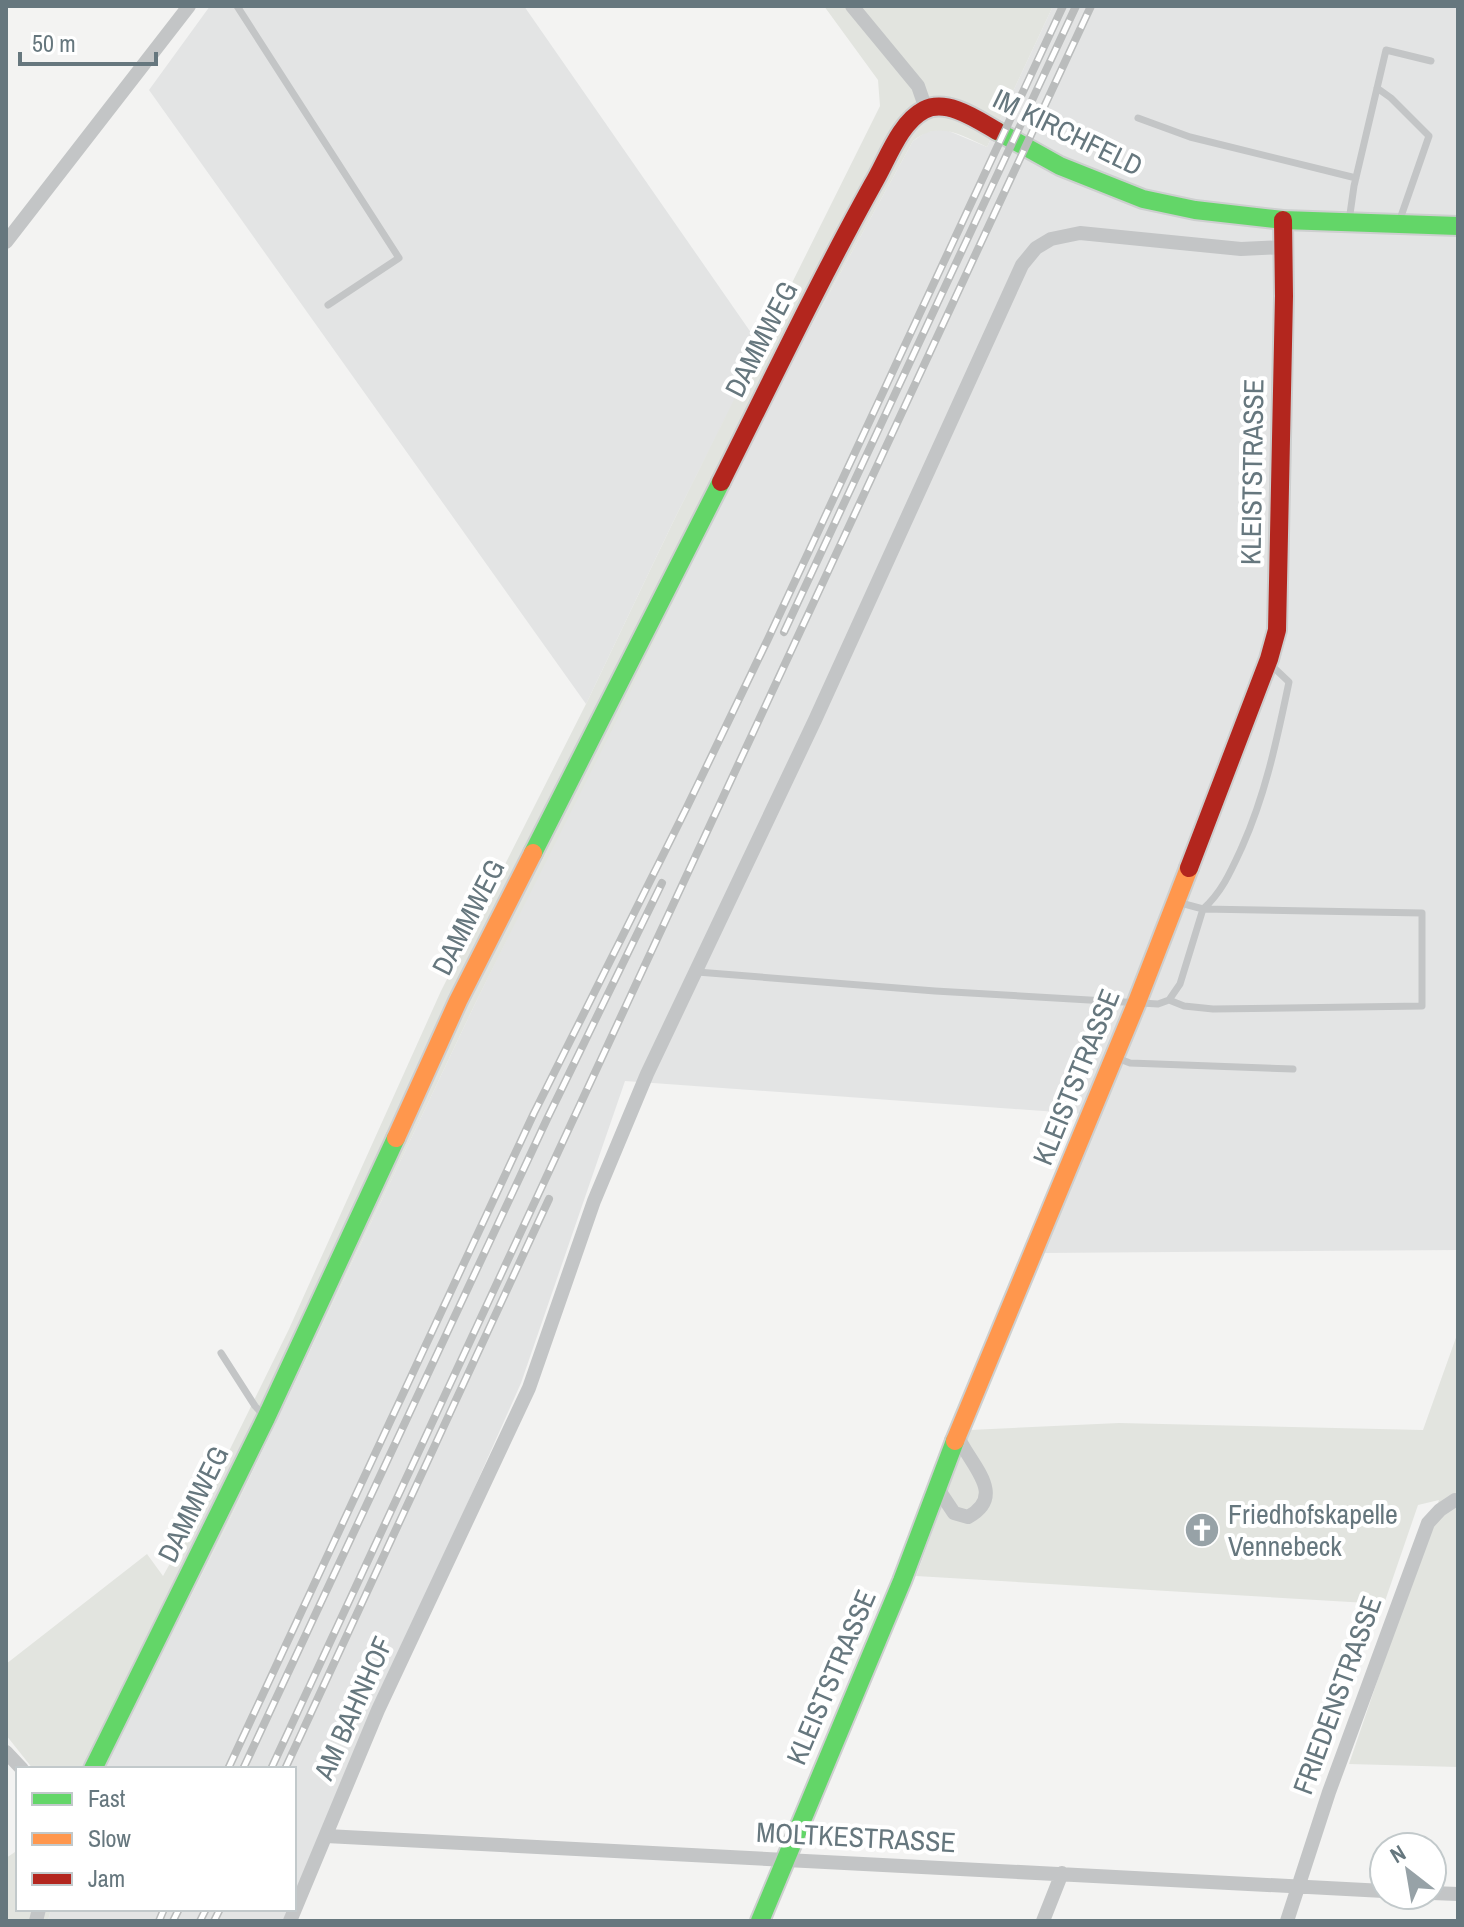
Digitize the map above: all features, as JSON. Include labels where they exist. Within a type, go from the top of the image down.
[{"type":"street","points":[[6,242],[189,6]]},
{"type":"street","points":[[852,6],[918,86],[926,109]]},
{"type":"street","name":"IM KIRCHFELD","points":[[926,109],[942,107],[969,115],[1060,166],[1143,199],[1195,210],[1283,220],[1458,226]]},
{"type":"street","name":"DAMMWEG","points":[[94,1767],[348,1246],[458,1001],[663,592],[857,212],[902,133],[912,119],[926,109]]},
{"type":"street","name":"KLEISTSTRASSE","points":[[760,1921],[1137,1002],[1268,662],[1277,630],[1283,220]]},
{"type":"street","name":"AM BAHNHOF","points":[[296,1907],[378,1710],[529,1388],[594,1201],[647,1074],[815,720],[1022,265],[1036,248],[1051,239],[1080,233],[1241,249],[1284,247]]},
{"type":"street","points":[[936,1486],[954,1513],[968,1517],[979,1510],[987,1496],[986,1484],[965,1454],[957,1435]]},
{"type":"street","name":"FRIEDENSTRASSE","points":[[1287,1921],[1329,1792],[1428,1523],[1455,1500]]},
{"type":"street","points":[[6,1752],[20,1767]]},
{"type":"street","name":"MOLTKESTRASSE","points":[[326,1836],[1368,1890]]},
{"type":"street","points":[[1043,1921],[1062,1873]]},
{"type":"lane","points":[[237,6],[399,258],[328,305]]},
{"type":"lane","points":[[1349,222],[1356,178],[1386,50],[1431,61]]},
{"type":"lane","points":[[1377,88],[1429,136],[1398,225]]},
{"type":"lane","points":[[1138,118],[1190,137],[1356,178]]},
{"type":"lane","points":[[695,972],[935,991],[1158,1004],[1169,1000],[1180,984],[1203,909],[1218,896],[1233,866],[1259,807],[1271,767],[1289,682],[1268,662]]},
{"type":"lane","points":[[1169,1000],[1184,1006],[1213,1009],[1422,1006],[1422,913],[1203,909],[1177,902]]},
{"type":"lane","points":[[1114,1058],[1130,1063],[1293,1069]]},
{"type":"lane","points":[[221,1353],[266,1418]]},
{"type":"shaded area","points":[[210,6],[524,6],[761,347],[586,704],[149,90]]},
{"type":"shaded area","points":[[824,6],[1053,6],[987,147],[959,134],[941,131],[932,131],[913,141],[788,368],[475,1004],[227,1525],[104,1767],[31,1767],[6,1735],[6,1664],[147,1554],[163,1576],[203,1504],[289,1329],[441,991],[880,106],[878,80]]},
{"type":"shaded area","points":[[1053,6],[1458,6],[1458,1250],[1043,1253],[1098,1115],[625,1081],[521,1383],[296,1889],[296,1767],[104,1767],[227,1525],[475,1004],[788,368],[913,141],[926,132],[944,129],[987,147]]},
{"type":"shaded area","points":[[1458,1332],[1458,1767],[1349,1764],[1439,1500],[1418,1505],[1384,1604],[916,1576],[970,1430],[1119,1423],[1423,1430]]},
{"type":"shaded area","points":[[16,1851],[16,1911],[50,1911],[48,1921],[6,1921],[6,1858]]},
{"type":"shaded area","points":[[50,1911],[287,1911],[283,1921],[48,1921]]},
{"type":"railway","points":[[229,1767],[534,1113],[768,639],[1063,6]]},
{"type":"railway","points":[[784,632],[1076,6]]},
{"type":"railway","points":[[272,1767],[1091,6]]},
{"type":"railway","points":[[244,1767],[547,1119],[662,883]]},
{"type":"railway","points":[[286,1767],[549,1199]]},
{"type":"railway","points":[[159,1921],[163,1911]]},
{"type":"railway","points":[[173,1921],[178,1911]]},
{"type":"railway","points":[[200,1921],[205,1911]]},
{"type":"railway","points":[[214,1921],[219,1911]]},
{"type":"traffic: fast","points":[[997,131],[1060,166],[1143,199],[1195,210],[1283,220],[1458,226]]},
{"type":"traffic: fast","points":[[533,853],[721,482]]},
{"type":"traffic: fast","points":[[94,1767],[266,1418],[396,1138]]},
{"type":"traffic: fast","points":[[760,1921],[902,1581],[955,1441]]},
{"type":"traffic: slow","points":[[396,1138],[458,1001],[533,853]]},
{"type":"traffic: slow","points":[[955,1441],[1137,1002],[1189,868]]},
{"type":"traffic: jam","points":[[721,482],[834,257],[907,124],[924,110],[942,107],[972,116],[997,131]]},
{"type":"traffic: jam","points":[[1189,868],[1269,659],[1277,630],[1283,220]]},
{"type":"place","name":"Friedhofskapelle Vennebeck","points":[[1202,1530]]}]
